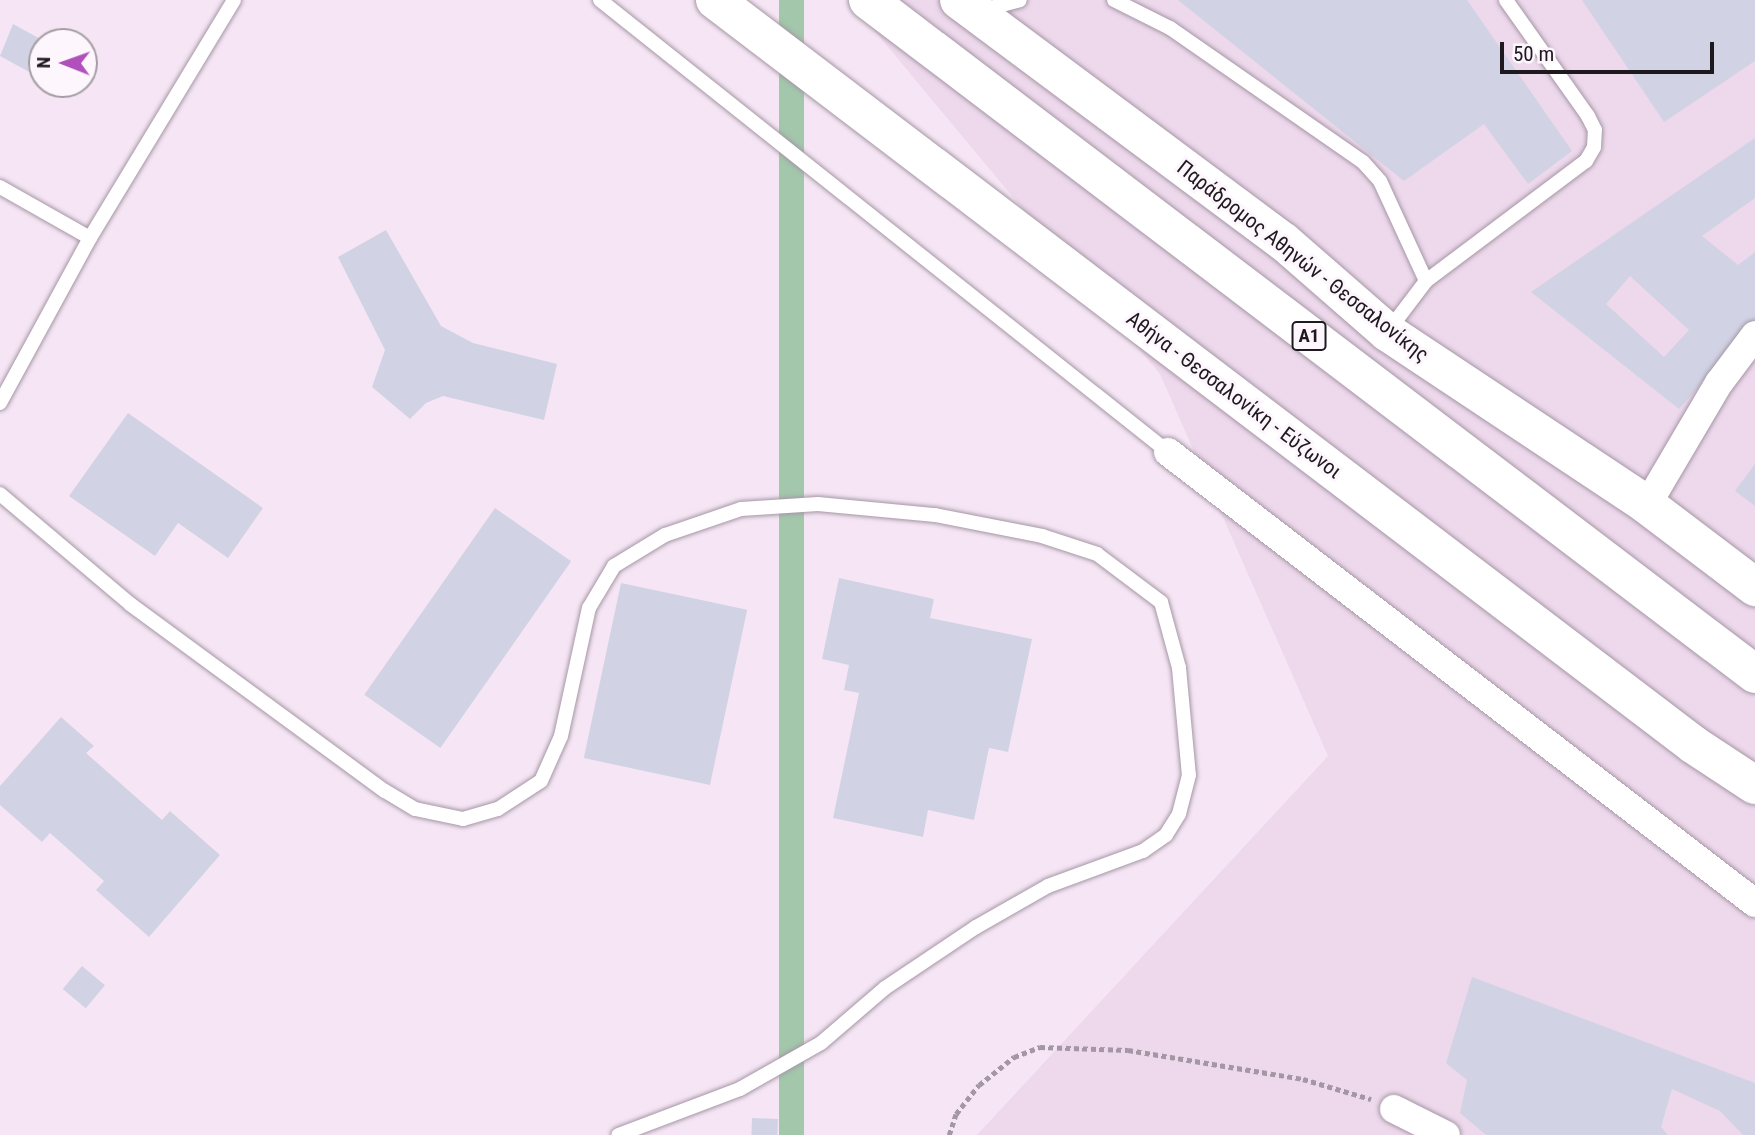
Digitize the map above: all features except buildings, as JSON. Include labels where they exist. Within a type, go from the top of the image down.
[{"type":"main road","name":"Αθήνα - Θεσσαλονίκη - Εύζωνοι","points":[[715,0],[1694,745],[1755,785]]},
{"type":"main road","name":"Α1","points":[[868,0],[1754,673]]},
{"type":"main road","name":"Παράδρομος Αθηνών - Θεσσαλονίκης","points":[[966,6],[1284,242],[1387,332],[1647,505],[1755,587]]},
{"type":"main road","points":[[1694,745],[1755,805]]},
{"type":"street","points":[[1647,505],[1719,383],[1755,335]]},
{"type":"street","points":[[1168,452],[1755,903]]},
{"type":"street","points":[[1394,1109],[1446,1135]]},
{"type":"lane","points":[[0,402],[90,238],[234,0]]},
{"type":"lane","points":[[600,0],[1168,452]]},
{"type":"lane","points":[[966,6],[1020,0]]},
{"type":"lane","points":[[1114,0],[1170,28],[1363,162],[1395,208],[1426,281]]},
{"type":"lane","points":[[1387,332],[1426,281],[1586,161],[1594,147],[1595,130],[1588,116],[1506,0]]},
{"type":"lane","points":[[0,187],[90,238]]},
{"type":"lane","points":[[0,494],[130,604],[385,791],[415,809],[463,819],[498,809],[541,781],[561,736],[589,608],[614,566],[665,535],[741,509],[818,504],[935,514],[1042,536],[1097,554],[1161,601],[1179,668],[1189,775],[1179,814],[1166,835],[1143,851],[1048,886],[975,927],[886,988],[821,1043],[740,1089],[618,1135]]},
{"type":"path","points":[[949,1135],[956,1114],[979,1084],[1013,1057],[1040,1047],[1128,1050],[1303,1079],[1346,1089],[1394,1109]]},
{"type":"shaded area","points":[[849,0],[1755,0],[1755,1135],[977,1135],[1328,756],[1160,374]]},
{"type":"green space","points":[[779,0],[804,0],[804,1135],[779,1135]]}]
